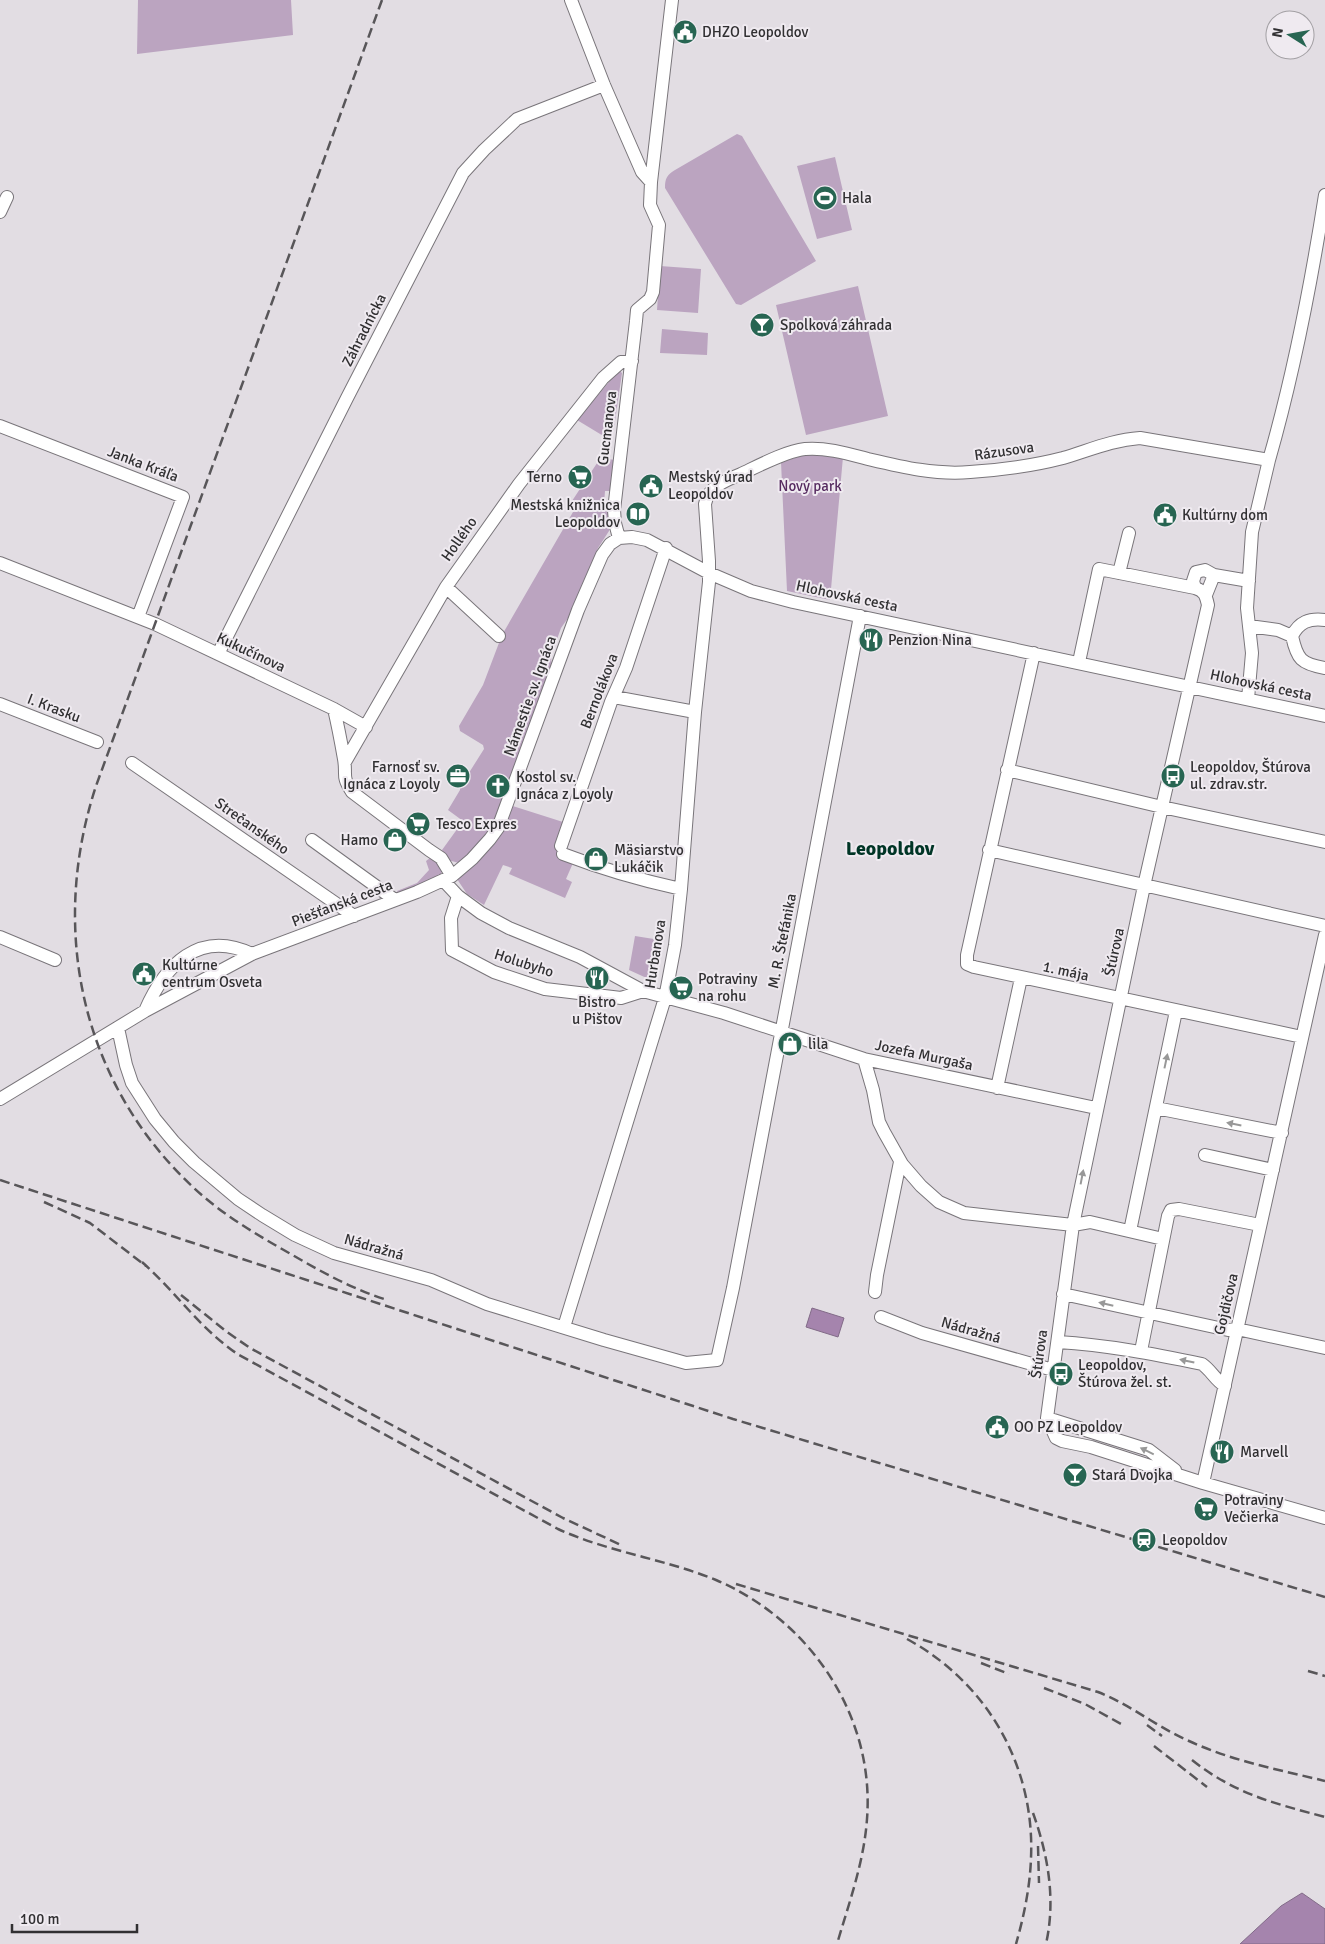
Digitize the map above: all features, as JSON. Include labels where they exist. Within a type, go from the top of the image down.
[{"type":"street","points":[[571,0],[604,85],[642,172],[651,182]]},
{"type":"street","name":"Gucmanova","points":[[619,538],[614,510],[637,316],[650,299],[652,292],[659,225],[650,205],[651,182],[672,0]]},
{"type":"street","name":"Záhradnícka","points":[[218,654],[463,173],[517,119],[604,85]]},
{"type":"street","points":[[1248,699],[1252,652],[1247,608],[1252,532],[1311,283],[1325,195]]},
{"type":"street","points":[[0,212],[7,197]]},
{"type":"street","name":"Hollého","points":[[345,762],[446,587],[519,484],[597,385],[621,362],[632,360]]},
{"type":"street","name":"Janka Kráľa","points":[[0,426],[183,497],[138,617]]},
{"type":"street","name":"Rázusova","points":[[710,573],[705,504],[707,495],[730,478],[804,449],[820,449],[850,454],[919,471],[961,473],[1016,468],[1064,458],[1119,440],[1140,438],[1269,460]]},
{"type":"street","points":[[1119,573],[1129,533]]},
{"type":"street","name":"Hlohovská cesta","points":[[619,538],[632,537],[647,540],[666,548],[710,573],[751,591],[1325,716]]},
{"type":"street","name":"Námestie sv. Ignáca","points":[[448,878],[472,860],[498,828],[578,610],[602,555],[610,544],[619,538]]},
{"type":"street","name":"Bernolákova","points":[[666,548],[562,850],[601,869],[681,890]]},
{"type":"street","points":[[0,563],[138,617]]},
{"type":"street","points":[[1079,662],[1099,569],[1201,592]]},
{"type":"street","points":[[1201,592],[1194,581],[1196,572],[1205,570],[1214,575],[1249,581]]},
{"type":"street","name":"Hurbanova","points":[[564,1327],[664,998],[674,945],[681,890],[695,712],[710,573]]},
{"type":"street","points":[[1201,592],[1214,575]]},
{"type":"street","points":[[446,587],[499,636]]},
{"type":"street","name":"Hlohovská cesta","points":[[1190,686],[1208,605],[1201,592]]},
{"type":"street","name":"M. R. Štefánika","points":[[717,1360],[733,1288],[860,616]]},
{"type":"street","name":"Kukučínova","points":[[138,617],[334,709],[366,727]]},
{"type":"street","points":[[1325,620],[1313,618],[1297,626],[1292,636],[1296,655],[1304,662],[1325,668]]},
{"type":"street","points":[[1249,626],[1278,630],[1292,636]]},
{"type":"street","name":"1. mája","points":[[1034,653],[989,850],[967,956],[967,964],[1121,1000],[1302,1037]]},
{"type":"street","name":"Štúrova","points":[[1047,1418],[1073,1225],[1144,886],[1190,686]]},
{"type":"street","points":[[614,697],[695,712]]},
{"type":"street","name":"I. Krasku","points":[[0,704],[96,742]]},
{"type":"street","points":[[334,709],[345,762]]},
{"type":"street","name":"Holubyho","points":[[345,762],[344,775],[346,783],[352,792],[441,858],[448,878],[458,896],[481,914],[509,928],[580,957],[643,991],[724,1013],[864,1058]]},
{"type":"street","name":"Strečanského","points":[[132,763],[354,916]]},
{"type":"street","points":[[1007,770],[1162,807],[1325,842]]},
{"type":"street","points":[[312,840],[395,900]]},
{"type":"street","points":[[989,850],[1325,926]]},
{"type":"street","name":"Piešťanská cesta","points":[[0,1099],[145,1011],[252,954],[448,878]]},
{"type":"street","name":"Holubyho","points":[[458,896],[450,918],[452,950],[494,972],[545,989],[621,998],[643,991]]},
{"type":"street","name":"Gojdičova","points":[[1203,1483],[1325,935]]},
{"type":"street","points":[[0,937],[55,960]]},
{"type":"street","points":[[145,1011],[155,988],[171,967],[195,950],[228,945],[252,954]]},
{"type":"street","points":[[997,1088],[1021,978]]},
{"type":"street","points":[[1130,1231],[1176,1011]]},
{"type":"street","name":"Nádražná","points":[[118,1028],[132,1083],[155,1119],[194,1162],[262,1215],[295,1235],[334,1253],[431,1280],[487,1304],[564,1327],[686,1363],[717,1360]]},
{"type":"street","name":"Jozefa Murgaša","points":[[1073,1225],[964,1213],[939,1202],[921,1186],[900,1162],[879,1122],[864,1058],[1096,1108]]},
{"type":"street","points":[[1156,1108],[1282,1133]]},
{"type":"street","points":[[1205,1155],[1273,1170]]},
{"type":"street","points":[[875,1292],[900,1162]]},
{"type":"street","points":[[1141,1351],[1163,1239],[1171,1210],[1179,1208],[1260,1225]]},
{"type":"street","points":[[1073,1225],[1090,1222],[1163,1239]]},
{"type":"street","points":[[1063,1294],[1149,1314],[1228,1330],[1237,1329],[1325,1348]]},
{"type":"street","name":"Nádražná","points":[[881,1317],[922,1333],[1053,1370]]},
{"type":"street","points":[[1058,1342],[1091,1344],[1141,1351],[1202,1364],[1224,1386]]},
{"type":"street","points":[[1047,1418],[1149,1450],[1188,1477]]},
{"type":"street","points":[[1047,1418],[1056,1438],[1062,1441],[1091,1447],[1203,1483],[1325,1518]]},
{"type":"green space","points":[[138,0],[291,0],[293,35],[137,54]]},
{"type":"green space","points":[[737,134],[742,136],[816,261],[741,305],[736,304],[665,188],[666,179],[672,172]]},
{"type":"green space","name":"Hala","points":[[835,157],[852,230],[817,239],[797,166]]},
{"type":"green space","points":[[660,266],[701,269],[698,313],[657,310]]},
{"type":"green space","points":[[858,286],[888,416],[806,435],[776,305]]},
{"type":"green space","points":[[662,329],[708,333],[707,355],[660,353]]},
{"type":"green space","points":[[619,370],[622,373],[614,428],[610,440],[577,420]]},
{"type":"green space","points":[[607,448],[607,459],[616,460],[613,491],[605,491],[604,504],[611,511],[609,531],[598,548],[575,608],[561,628],[551,656],[552,669],[503,803],[563,822],[565,826],[558,847],[573,863],[566,879],[572,882],[565,898],[509,874],[512,868],[503,865],[484,905],[467,894],[457,879],[459,863],[448,860],[442,850],[463,821],[448,810],[484,749],[483,745],[460,731],[459,726],[483,685],[502,635],[573,512],[570,504]]},
{"type":"green space","name":"Nový park","points":[[812,453],[843,457],[830,600],[787,591],[781,462]]},
{"type":"green space","points":[[430,858],[438,862],[442,871],[440,877],[398,893],[397,891],[417,883],[429,870],[426,861]]},
{"type":"green space","points":[[635,936],[660,940],[653,979],[651,980],[629,970]]},
{"type":"shaded area","points":[[812,1308],[844,1318],[838,1337],[806,1327]]},
{"type":"shaded area","points":[[1302,1893],[1325,1909],[1325,1944],[1240,1944],[1281,1906]]},
{"type":"railway","points":[[382,0],[96,786],[82,842],[75,898],[77,954],[87,1008],[104,1061],[130,1110],[163,1156],[204,1197],[245,1227],[335,1279],[384,1299]]},
{"type":"railway","points":[[0,1180],[733,1419],[1325,1597]]},
{"type":"railway","points":[[44,1202],[90,1223],[146,1266]]},
{"type":"railway","points":[[142,1262],[212,1334],[239,1355],[558,1529],[597,1544],[677,1566],[716,1580],[750,1598],[780,1620],[807,1646],[830,1676],[848,1709],[860,1744],[867,1781],[867,1819],[863,1851],[837,1944]]},
{"type":"railway","points":[[181,1295],[250,1348],[563,1518],[621,1545]]},
{"type":"railway","points":[[736,1584],[1098,1692],[1205,1748],[1256,1764],[1325,1781]]},
{"type":"railway","points":[[907,1639],[936,1657],[961,1679],[983,1704],[1001,1731],[1015,1760],[1025,1792],[1030,1824],[1031,1858],[1026,1901],[1016,1944]]},
{"type":"railway","points":[[981,1663],[1009,1674]]},
{"type":"railway","points":[[1308,1671],[1325,1676]]},
{"type":"railway","points":[[1044,1688],[1085,1704],[1123,1725]]},
{"type":"railway","points":[[1147,1725],[1162,1736]]},
{"type":"railway","points":[[1154,1746],[1207,1787]]},
{"type":"railway","points":[[1192,1760],[1208,1772],[1255,1796],[1325,1817]]},
{"type":"railway","points":[[1033,1813],[1043,1845],[1049,1877],[1050,1910],[1046,1944]]},
{"type":"railway","points":[[1038,1846],[1039,1883]]},
{"type":"place","name":"DHZO Leopoldov","points":[[685,32]]},
{"type":"place","name":"Hala","points":[[825,198]]},
{"type":"place","name":"Spolková záhrada","points":[[762,325]]},
{"type":"place","name":"Terno","points":[[580,477]]},
{"type":"place","name":"Mestský úrad Leopoldov","points":[[651,486]]},
{"type":"place","name":"Mestská knižnica Leopoldov","points":[[638,514]]},
{"type":"place","name":"Kultúrny dom","points":[[1165,515]]},
{"type":"place","name":"Penzion Nina","points":[[871,640]]},
{"type":"place","name":"Farnosť sv. Ignáca z Loyoly","points":[[458,776]]},
{"type":"place","name":"Leopoldov, Štúrova ul. zdrav.str.","points":[[1173,776]]},
{"type":"place","name":"Kostol sv. Ignáca z Loyoly","points":[[498,786]]},
{"type":"place","name":"Tesco Expres","points":[[418,824]]},
{"type":"place","name":"Hamo","points":[[395,840]]},
{"type":"place","name":"Mäsiarstvo Lukáčik","points":[[596,859]]},
{"type":"place","name":"Kultúrne centrum Osveta","points":[[144,974]]},
{"type":"place","name":"Bistro u Pištov","points":[[597,978]]},
{"type":"place","name":"Potraviny na rohu","points":[[681,988]]},
{"type":"place","name":"lila","points":[[790,1044]]},
{"type":"place","name":"Leopoldov, Štúrova žel. st.","points":[[1061,1374]]},
{"type":"place","name":"OO PZ Leopoldov","points":[[997,1427]]},
{"type":"place","name":"Marvell","points":[[1222,1452]]},
{"type":"place","name":"Stará Dvojka","points":[[1075,1475]]},
{"type":"place","name":"Potraviny Večierka","points":[[1206,1509]]},
{"type":"place","name":"Leopoldov","points":[[1144,1540]]},
{"type":"district","name":"Leopoldov","points":[[890,848]]}]
